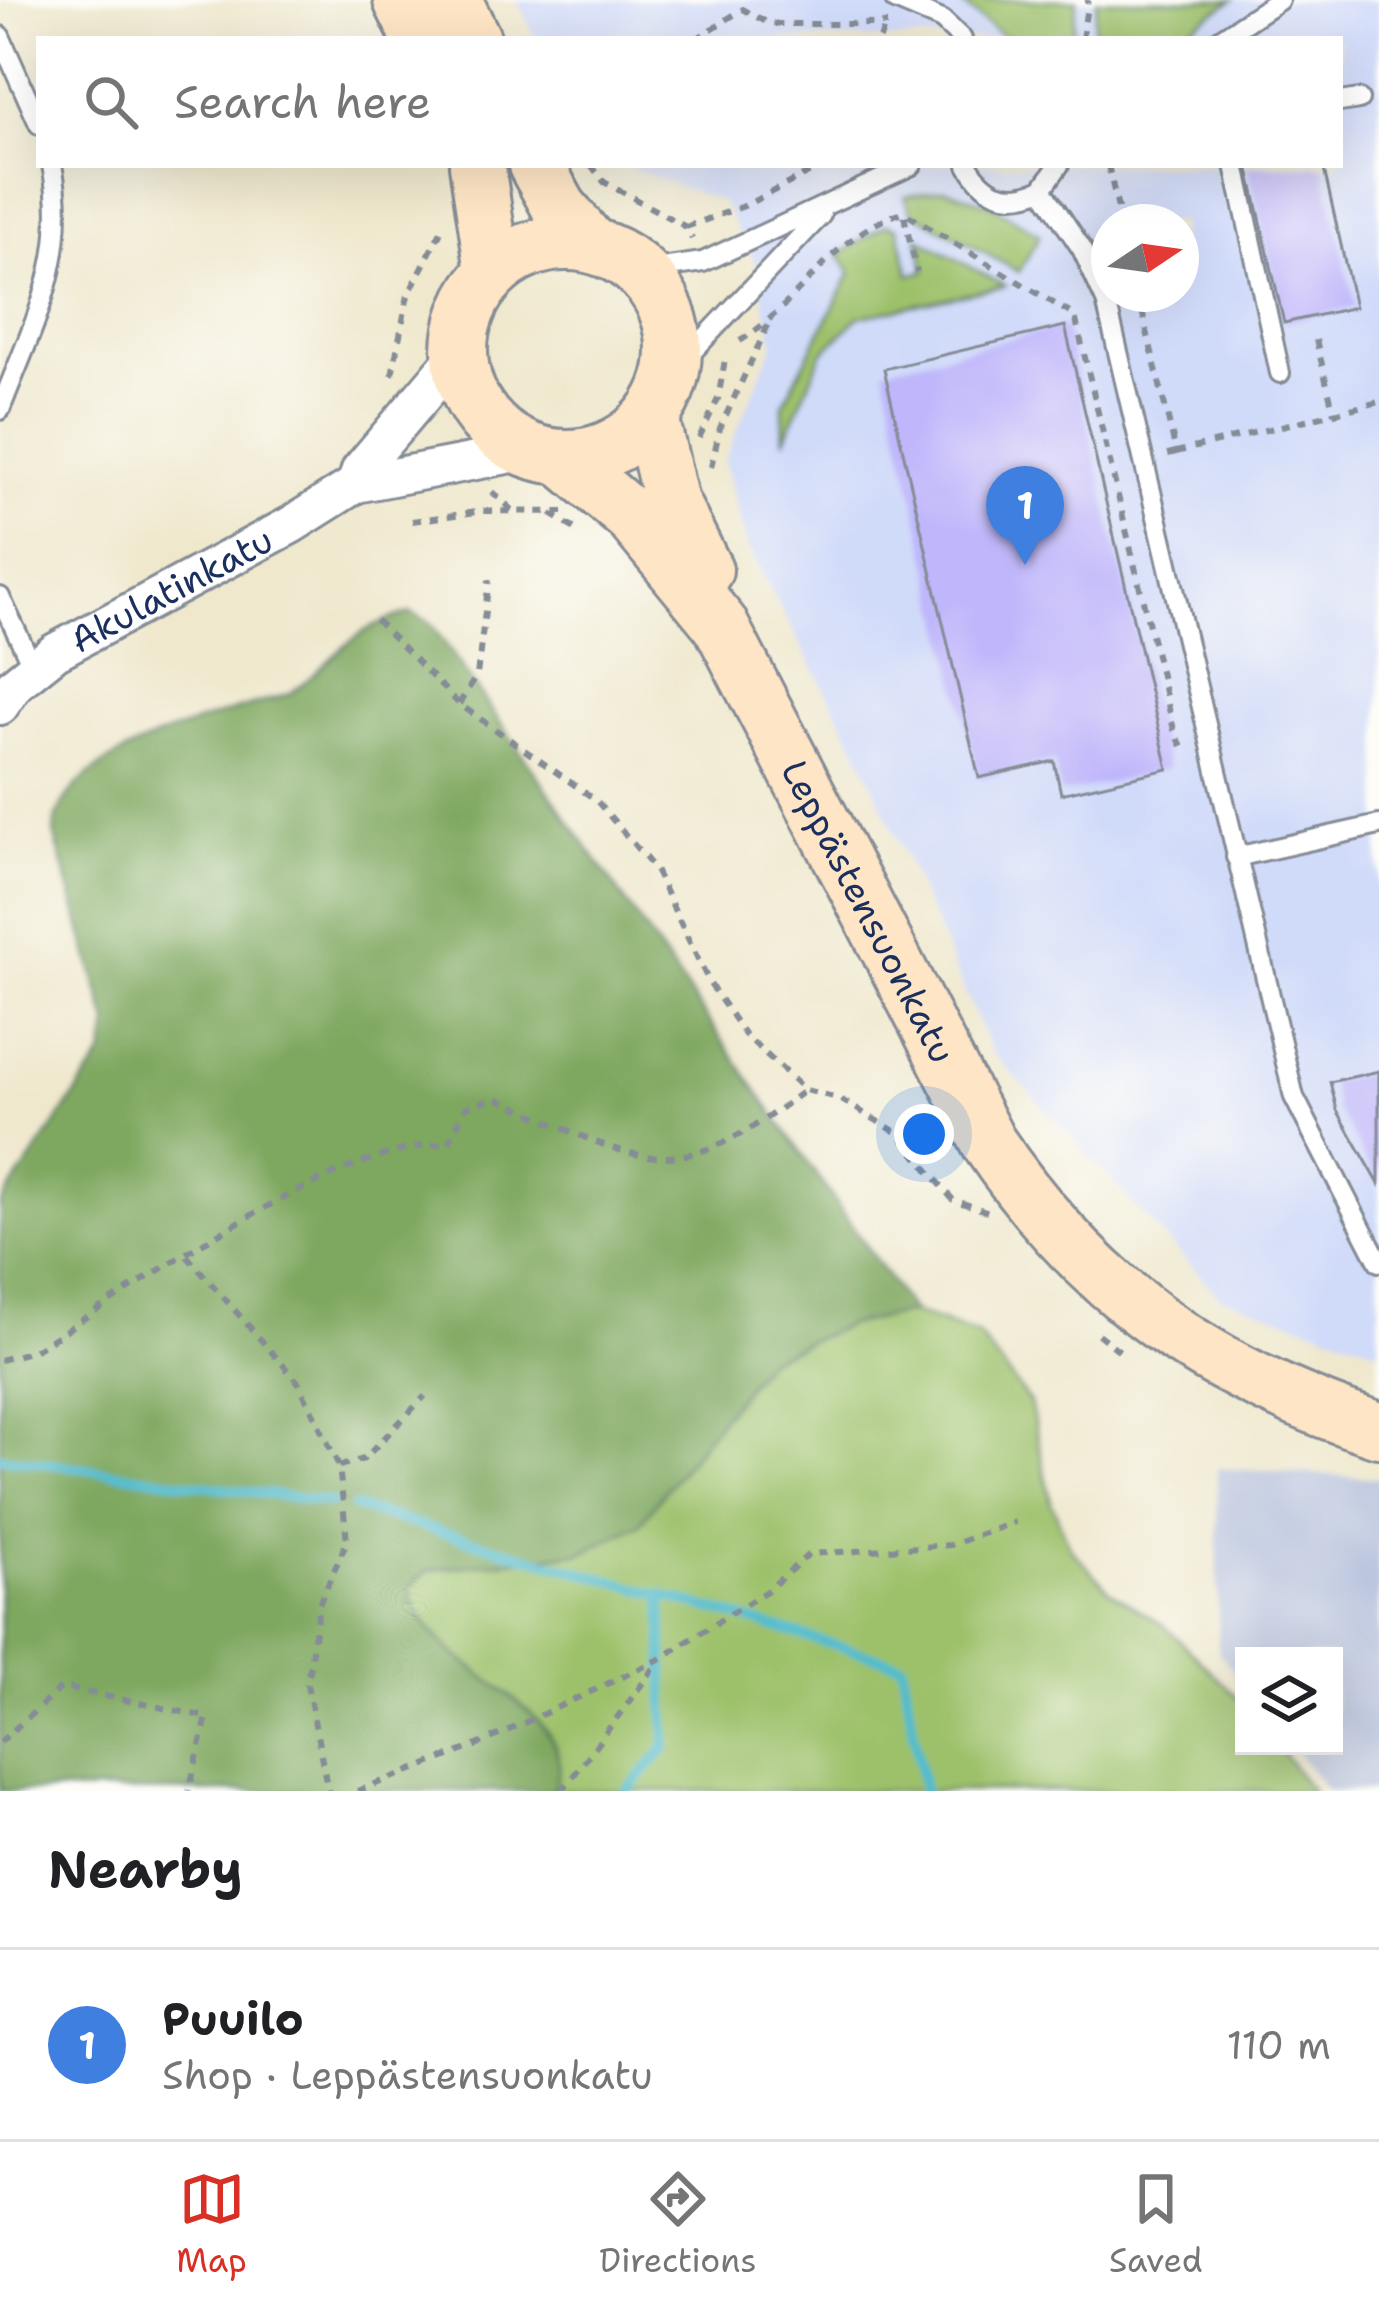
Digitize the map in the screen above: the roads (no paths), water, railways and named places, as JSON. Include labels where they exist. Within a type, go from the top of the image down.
[{"type":"main road","points":[[400,0],[418,36]]},
{"type":"main road","points":[[454,0],[472,36]]},
{"type":"main road","points":[[477,168],[493,271]]},
{"type":"main road","points":[[538,168],[559,207],[590,244],[640,271],[670,317],[662,394],[611,448],[544,454],[500,434],[478,410],[464,383],[459,353],[463,322],[474,295],[493,271],[538,246],[590,244]]},
{"type":"main road","name":"Leppästensuonkatu","points":[[662,394],[671,502],[712,585],[720,624]]},
{"type":"main road","name":"Leppästensuonkatu","points":[[544,454],[632,517],[720,624],[988,1142],[1026,1198],[1068,1247],[1166,1331],[1229,1371],[1379,1430]]},
{"type":"street","name":"Akulatinkatu","points":[[356,484],[360,470],[459,353]]},
{"type":"street","name":"Akulatinkatu","points":[[0,706],[33,667],[356,484],[544,454]]},
{"type":"lane","points":[[1225,36],[1279,0]]},
{"type":"lane","points":[[897,1],[942,20],[959,36]]},
{"type":"lane","points":[[0,36],[36,117]]},
{"type":"lane","points":[[0,410],[56,263],[59,200],[53,168]]},
{"type":"lane","points":[[640,271],[704,262],[904,168]]},
{"type":"lane","points":[[971,168],[990,191],[1007,197],[1042,189],[1057,168]]},
{"type":"lane","points":[[1235,168],[1280,373]]},
{"type":"lane","points":[[1042,189],[1082,249],[1106,301],[1294,1097],[1379,1262]]},
{"type":"lane","points":[[662,394],[828,207]]},
{"type":"lane","points":[[0,597],[33,667]]},
{"type":"lane","points":[[1236,857],[1379,825]]},
{"type":"waterway","points":[[0,1457],[332,1503]]},
{"type":"waterway","points":[[354,1507],[902,1664],[924,1791]]},
{"type":"waterway","points":[[627,1791],[666,1747],[662,1594]]},
{"type":"place","name":"Puuilo","points":[[1025,565]]}]
